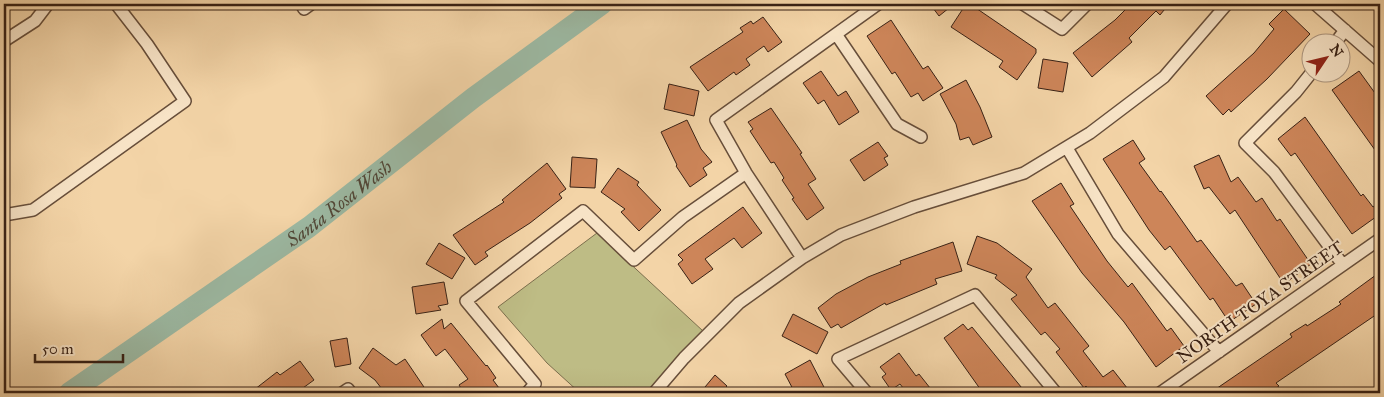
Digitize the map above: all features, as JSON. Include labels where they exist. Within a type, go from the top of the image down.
[{"type":"street","points":[[4,41],[35,21],[48,4]]},
{"type":"street","points":[[4,215],[33,210],[185,101],[147,44],[116,4]]},
{"type":"street","points":[[802,258],[746,174],[716,120],[878,4]]},
{"type":"street","points":[[1023,4],[1062,29],[1087,4]]},
{"type":"street","points":[[654,393],[684,358],[740,303],[802,258],[841,234],[914,207],[1024,173],[1067,148],[1164,77],[1227,4]]},
{"type":"street","points":[[1315,4],[1380,61]]},
{"type":"street","points":[[836,34],[897,124],[921,137]]},
{"type":"street","points":[[1304,82],[1245,143],[1274,172],[1343,266]]},
{"type":"street","points":[[1067,148],[1118,234],[1219,352]]},
{"type":"street","points":[[527,393],[535,384],[466,301],[583,211],[634,260],[683,217],[746,174]]},
{"type":"street","name":"NORTH TOYA STREET","points":[[1160,393],[1380,239]]},
{"type":"street","points":[[867,393],[838,359],[975,295],[1056,393]]},
{"type":"shaded area","points":[[597,233],[703,331],[647,393],[580,393],[547,363],[498,307]]},
{"type":"building","points":[[930,4],[954,4],[939,16]]},
{"type":"building","points":[[966,4],[970,4],[1036,49],[1036,53],[1017,80],[999,67],[1003,61],[951,27]]},
{"type":"building","points":[[1131,4],[1169,4],[1160,15],[1156,11],[1129,38],[1132,42],[1092,77],[1073,53],[1115,20]]},
{"type":"building","points":[[1284,9],[1308,32],[1302,32],[1302,42],[1267,79],[1231,112],[1229,109],[1223,115],[1206,96],[1254,53],[1274,29],[1269,24]]},
{"type":"building","points":[[763,17],[782,42],[768,52],[764,46],[746,59],[750,65],[736,75],[734,72],[708,91],[690,67],[743,32],[740,28],[751,21],[753,24]]},
{"type":"building","points":[[891,20],[923,69],[928,66],[943,88],[923,101],[918,93],[911,97],[895,72],[892,74],[867,36]]},
{"type":"building","points":[[1043,59],[1068,63],[1063,92],[1038,88]]},
{"type":"building","points":[[821,71],[838,96],[846,91],[859,112],[839,125],[824,100],[818,104],[803,83]]},
{"type":"building","points":[[1359,71],[1380,100],[1380,157],[1332,90],[1343,82],[1352,82],[1352,76]]},
{"type":"building","points":[[966,80],[980,107],[992,137],[973,145],[969,137],[960,140],[956,124],[940,94]]},
{"type":"building","points":[[669,84],[699,91],[694,116],[664,109]]},
{"type":"building","points":[[771,108],[802,153],[800,154],[816,179],[808,184],[824,208],[807,220],[792,199],[794,198],[782,180],[784,178],[774,162],[771,163],[750,131],[753,129],[748,122]]},
{"type":"building","points":[[1305,117],[1361,196],[1363,194],[1373,207],[1376,205],[1380,211],[1380,214],[1352,234],[1295,153],[1291,156],[1278,139]]},
{"type":"building","points":[[687,120],[701,149],[712,162],[703,168],[707,175],[690,187],[676,166],[661,132]]},
{"type":"building","points":[[1133,140],[1145,159],[1139,163],[1197,242],[1201,240],[1236,286],[1242,283],[1256,304],[1229,322],[1213,298],[1210,300],[1170,246],[1165,250],[1149,230],[1103,159]]},
{"type":"building","points":[[878,142],[888,156],[884,158],[888,165],[864,181],[850,160]]},
{"type":"building","points":[[1219,155],[1231,182],[1238,177],[1256,202],[1262,198],[1277,221],[1280,219],[1311,264],[1284,284],[1235,210],[1230,214],[1209,187],[1204,189],[1194,166]]},
{"type":"building","points":[[572,157],[597,159],[595,188],[570,187]]},
{"type":"building","points":[[547,163],[566,189],[559,194],[562,198],[530,223],[485,252],[488,256],[475,265],[453,235],[504,202],[502,200]]},
{"type":"building","points":[[618,168],[639,182],[637,185],[661,210],[639,231],[621,212],[625,209],[601,192]]},
{"type":"building","points":[[1061,183],[1074,204],[1070,206],[1107,261],[1128,287],[1132,283],[1167,331],[1171,328],[1184,346],[1156,367],[1124,322],[1082,273],[1032,201]]},
{"type":"building","points":[[743,207],[762,233],[742,248],[734,238],[705,259],[713,269],[692,284],[678,264],[683,260],[678,255]]},
{"type":"building","points":[[977,236],[997,243],[1032,269],[1026,277],[1048,308],[1055,303],[1089,346],[1083,351],[1103,377],[1113,370],[1131,393],[1091,393],[1086,386],[1084,388],[1056,352],[1060,349],[1045,332],[1041,335],[1011,299],[1017,295],[995,278],[997,275],[967,264]]},
{"type":"building","points":[[953,242],[962,271],[935,279],[937,284],[886,305],[885,303],[841,328],[838,324],[831,328],[818,308],[836,294],[868,277],[901,264],[900,261]]},
{"type":"building","points":[[439,243],[465,258],[452,279],[426,264]]},
{"type":"building","points":[[1380,272],[1380,312],[1276,383],[1279,386],[1269,393],[1210,393],[1292,337],[1290,334],[1306,324],[1307,326],[1341,304],[1339,302]]},
{"type":"building","points":[[444,282],[448,304],[438,306],[441,310],[416,314],[412,287]]},
{"type":"building","points":[[793,314],[828,332],[817,354],[782,336]]},
{"type":"building","points":[[442,319],[444,329],[451,323],[487,365],[496,378],[493,380],[499,388],[491,393],[464,393],[459,385],[468,379],[445,349],[436,356],[421,335]]},
{"type":"building","points":[[963,324],[968,330],[972,327],[1026,393],[983,393],[944,338]]},
{"type":"building","points":[[347,338],[351,364],[335,367],[330,341]]},
{"type":"building","points":[[373,348],[396,365],[405,359],[428,393],[385,393],[375,380],[359,368]]},
{"type":"building","points":[[899,353],[916,376],[919,374],[934,393],[907,393],[900,384],[891,390],[882,377],[886,374],[880,367]]},
{"type":"building","points":[[810,360],[827,393],[795,393],[785,374]]},
{"type":"building","points":[[300,361],[314,380],[296,393],[250,393],[277,372],[280,375]]},
{"type":"building","points":[[715,375],[727,386],[721,393],[700,393]]},
{"type":"waterway","name":"Santa Rosa Wash","points":[[69,393],[309,227],[473,98],[602,4]]}]
